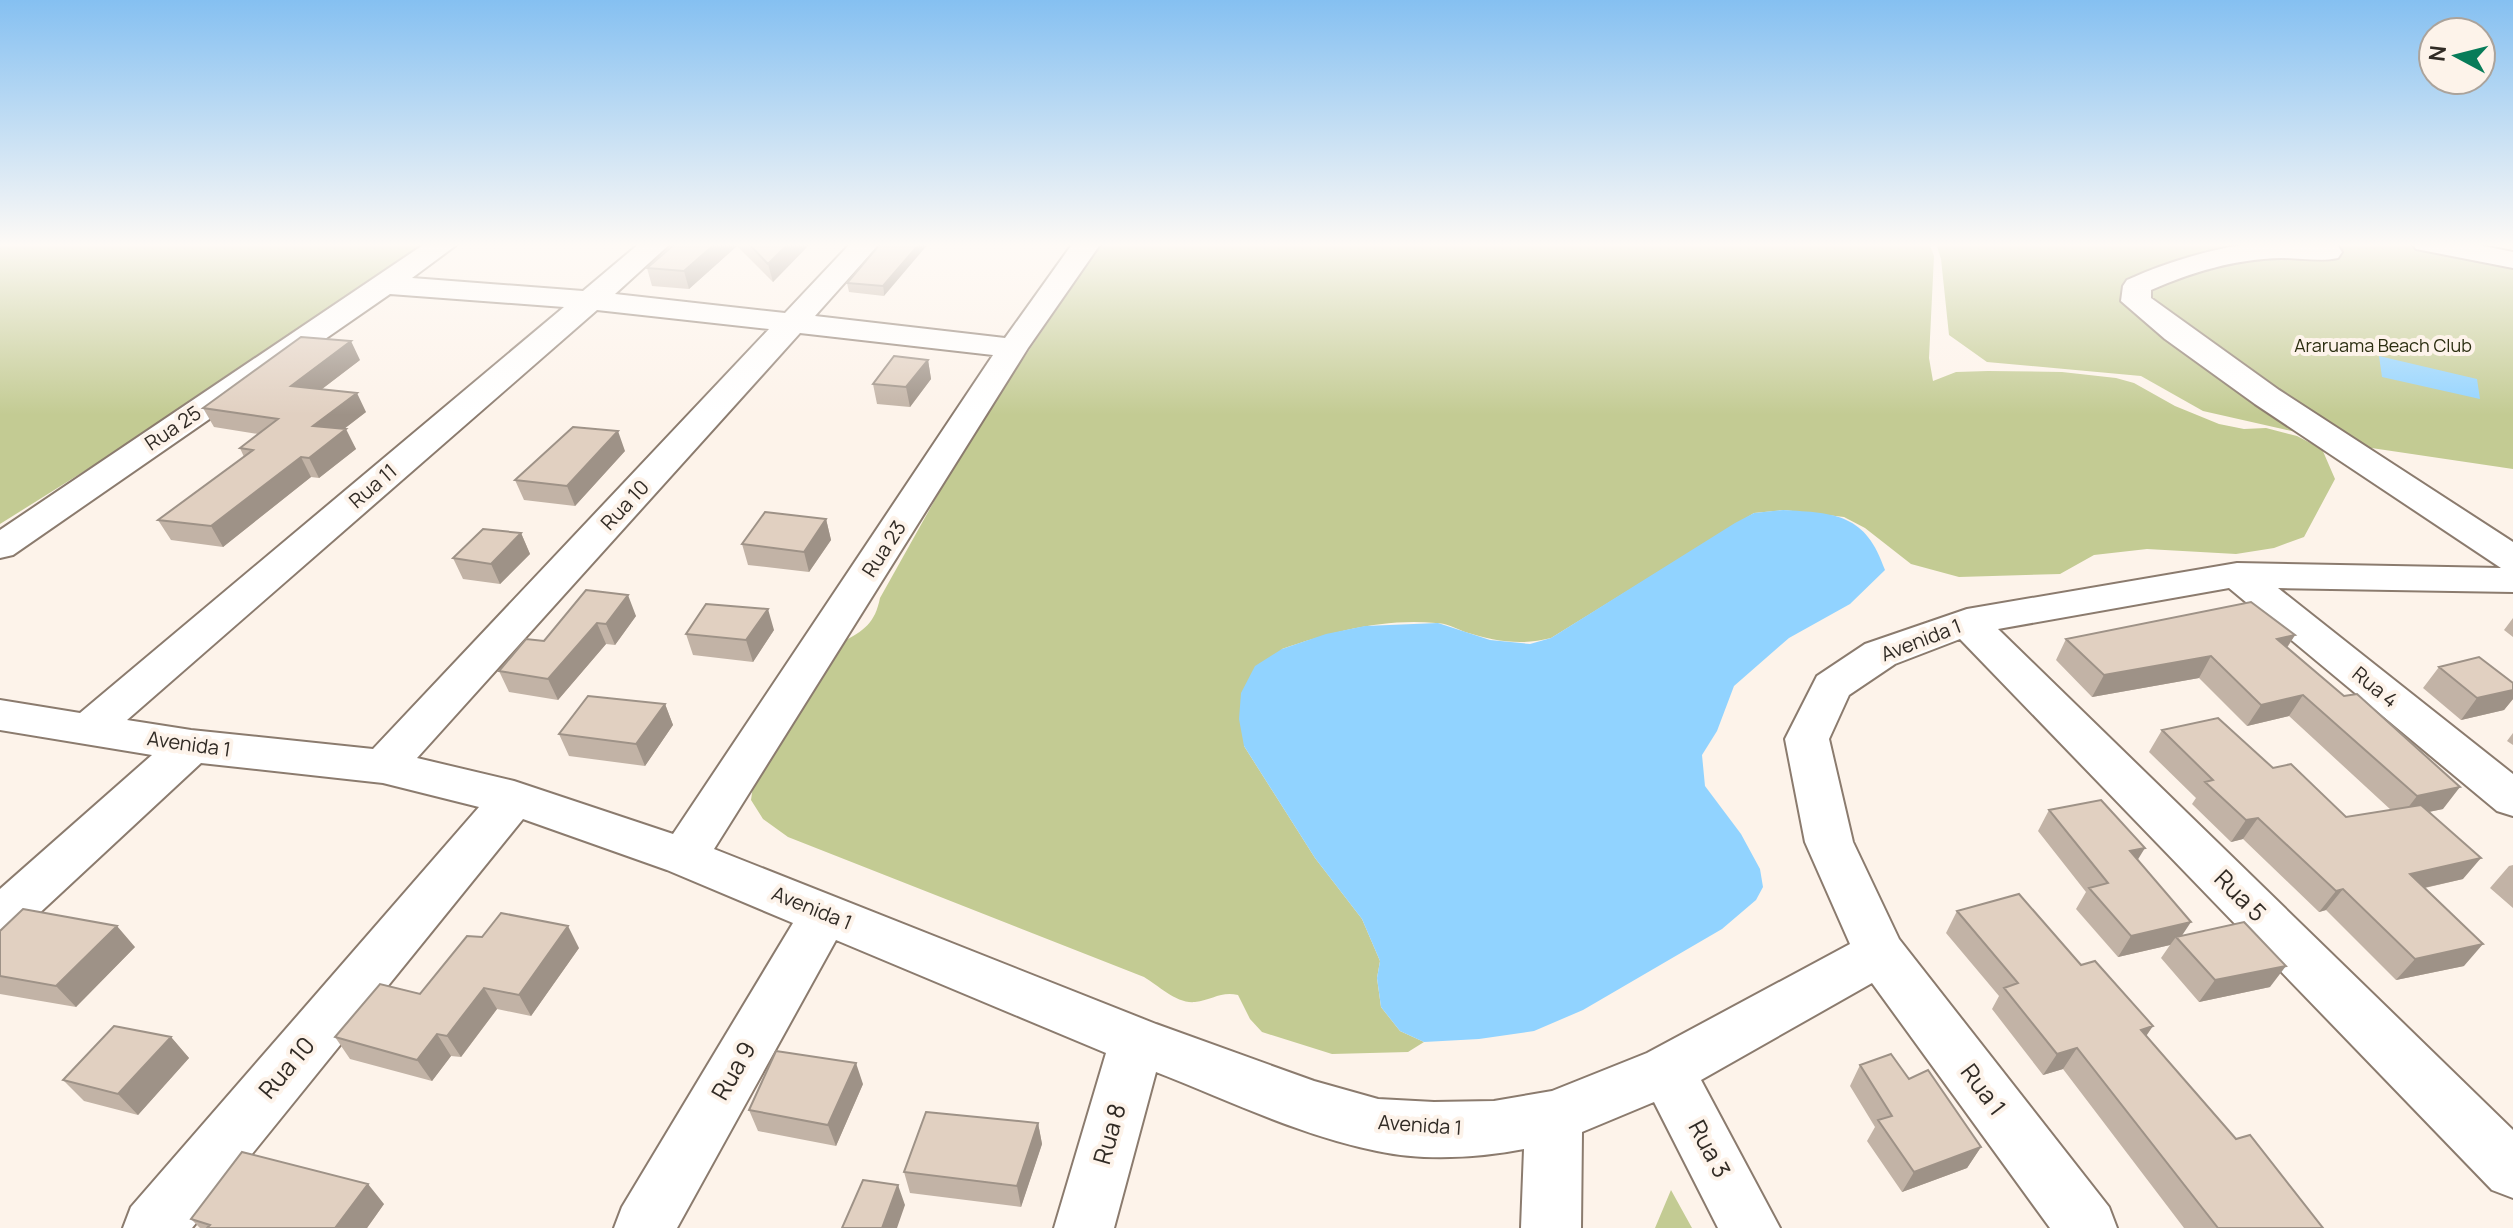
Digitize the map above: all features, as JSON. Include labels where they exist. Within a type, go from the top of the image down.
[{"type":"street","name":"Rua 25","points":[[0,547],[364,300]]},
{"type":"street","name":"Rua 11","points":[[89,729],[590,300]]},
{"type":"street","points":[[593,300],[1013,348]]},
{"type":"street","name":"Rua 10","points":[[383,767],[813,300]]},
{"type":"street","name":"Rua 23","points":[[684,857],[1047,300]]},
{"type":"street","points":[[2136,300],[2176,333],[2267,397],[2513,559]]},
{"type":"street","name":"Avenida 1","points":[[0,715],[191,746],[383,767],[514,798],[684,857],[1137,1041],[1314,1107],[1378,1125],[1434,1129],[1494,1128],[1554,1117],[1667,1071],[1880,953],[1829,842],[1807,739],[1832,686],[1880,654],[1967,622],[2237,575],[2513,580]]},
{"type":"street","name":"Rua 4","points":[[2237,575],[2513,799]]},
{"type":"street","name":"Rua 5","points":[[1967,622],[2513,1170]]},
{"type":"street","points":[[0,919],[191,746]]},
{"type":"street","name":"Rua 10","points":[[153,1228],[514,798]]},
{"type":"street","name":"Rua 9","points":[[644,1228],[825,913]]},
{"type":"street","name":"Rua 1","points":[[1880,953],[2087,1228]]},
{"type":"street","name":"Rua 8","points":[[1084,1228],[1137,1041]]},
{"type":"street","name":"Rua 3","points":[[1667,1071],[1750,1228]]},
{"type":"street","points":[[1551,1228],[1554,1117]]},
{"type":"green space","points":[[0,300],[340,300],[150,430],[0,524]]},
{"type":"green space","points":[[1063,300],[1932,300],[1929,358],[1933,381],[1956,372],[1988,371],[2062,372],[2116,378],[2134,383],[2175,406],[2219,424],[2244,429],[2266,428],[2297,436],[2322,449],[2335,479],[2304,537],[2274,548],[2236,554],[2147,549],[2094,555],[2060,574],[1959,577],[1911,564],[1865,528],[1844,517],[1784,510],[1754,513],[1551,638],[1529,642],[1497,640],[1439,623],[1416,622],[1338,632],[1282,649],[1244,746],[1315,858],[1362,919],[1380,961],[1377,978],[1381,1007],[1400,1031],[1424,1042],[1408,1052],[1332,1054],[1262,1032],[1250,1019],[1238,995],[1221,995],[1195,1002],[1182,1000],[1144,977],[788,837],[763,819],[751,800],[755,772],[842,642],[872,620],[880,598],[941,489]]},
{"type":"green space","name":"Araruama Beach Club","points":[[1945,300],[2513,300],[2513,469],[2358,446],[2203,411],[2141,376],[1987,362],[1949,335]]},
{"type":"green space","points":[[1671,1190],[1692,1228],[1655,1228]]},
{"type":"water","points":[[2379,356],[2477,379],[2480,399],[2382,377]]},
{"type":"water","points":[[1783,510],[1819,513],[1847,520],[1868,537],[1885,570],[1850,604],[1789,638],[1734,686],[1717,731],[1702,755],[1705,786],[1741,834],[1760,869],[1763,887],[1756,900],[1722,929],[1583,1010],[1534,1031],[1479,1039],[1424,1042],[1400,1031],[1381,1007],[1377,978],[1380,961],[1362,919],[1315,858],[1244,746],[1239,719],[1241,693],[1255,666],[1282,649],[1326,634],[1365,626],[1438,623],[1490,640],[1530,644],[1551,638],[1735,523],[1754,513]]},
{"type":"building","points":[[301,337],[351,341],[291,386],[357,393],[313,426],[346,429],[309,458],[301,457],[211,526],[158,520],[253,450],[240,448],[278,419],[203,408]]},
{"type":"building","points":[[894,356],[928,360],[906,387],[873,384]]},
{"type":"building","points":[[573,427],[618,431],[567,486],[515,480]]},
{"type":"building","points":[[765,512],[826,519],[804,552],[742,544]]},
{"type":"building","points":[[483,529],[521,533],[491,564],[453,558]]},
{"type":"building","points":[[586,590],[628,595],[606,624],[597,623],[548,679],[499,671],[526,639],[544,641]]},
{"type":"building","points":[[2251,602],[2295,635],[2277,639],[2344,696],[2357,694],[2460,787],[2417,796],[2303,695],[2261,705],[2211,656],[2104,675],[2066,639]]},
{"type":"building","points":[[706,604],[768,609],[746,640],[686,634]]},
{"type":"building","points":[[2479,657],[2513,683],[2513,690],[2477,698],[2439,667]]},
{"type":"building","points":[[588,696],[665,704],[636,744],[559,734]]},
{"type":"building","points":[[2218,718],[2273,768],[2291,764],[2346,817],[2421,805],[2481,858],[2410,874],[2483,944],[2415,959],[2343,889],[2336,891],[2258,818],[2246,820],[2205,782],[2213,780],[2162,730]]},
{"type":"building","points":[[2101,800],[2145,848],[2130,851],[2191,922],[2131,936],[2089,888],[2108,883],[2049,810]]},
{"type":"building","points":[[2019,894],[2081,965],[2095,961],[2153,1026],[2141,1030],[2236,1139],[2250,1135],[2323,1228],[2218,1228],[2077,1048],[2057,1054],[2004,988],[2018,983],[1957,911]]},
{"type":"building","points":[[23,909],[117,926],[56,986],[0,976],[0,931]]},
{"type":"building","points":[[501,913],[568,926],[519,995],[484,988],[447,1036],[437,1034],[417,1060],[335,1037],[380,984],[420,994],[467,936],[482,937]]},
{"type":"building","points":[[2244,922],[2286,966],[2215,980],[2176,937]]},
{"type":"building","points":[[114,1026],[171,1037],[118,1094],[63,1080]]},
{"type":"building","points":[[776,1051],[856,1063],[828,1125],[749,1110]]},
{"type":"building","points":[[1891,1054],[1909,1079],[1928,1070],[1981,1147],[1914,1172],[1878,1120],[1892,1116],[1860,1065]]},
{"type":"building","points":[[926,1112],[1038,1123],[1017,1186],[904,1172]]},
{"type":"building","points":[[242,1152],[368,1184],[335,1228],[207,1228],[210,1225],[191,1219]]},
{"type":"building","points":[[863,1180],[898,1185],[882,1228],[842,1228]]}]
